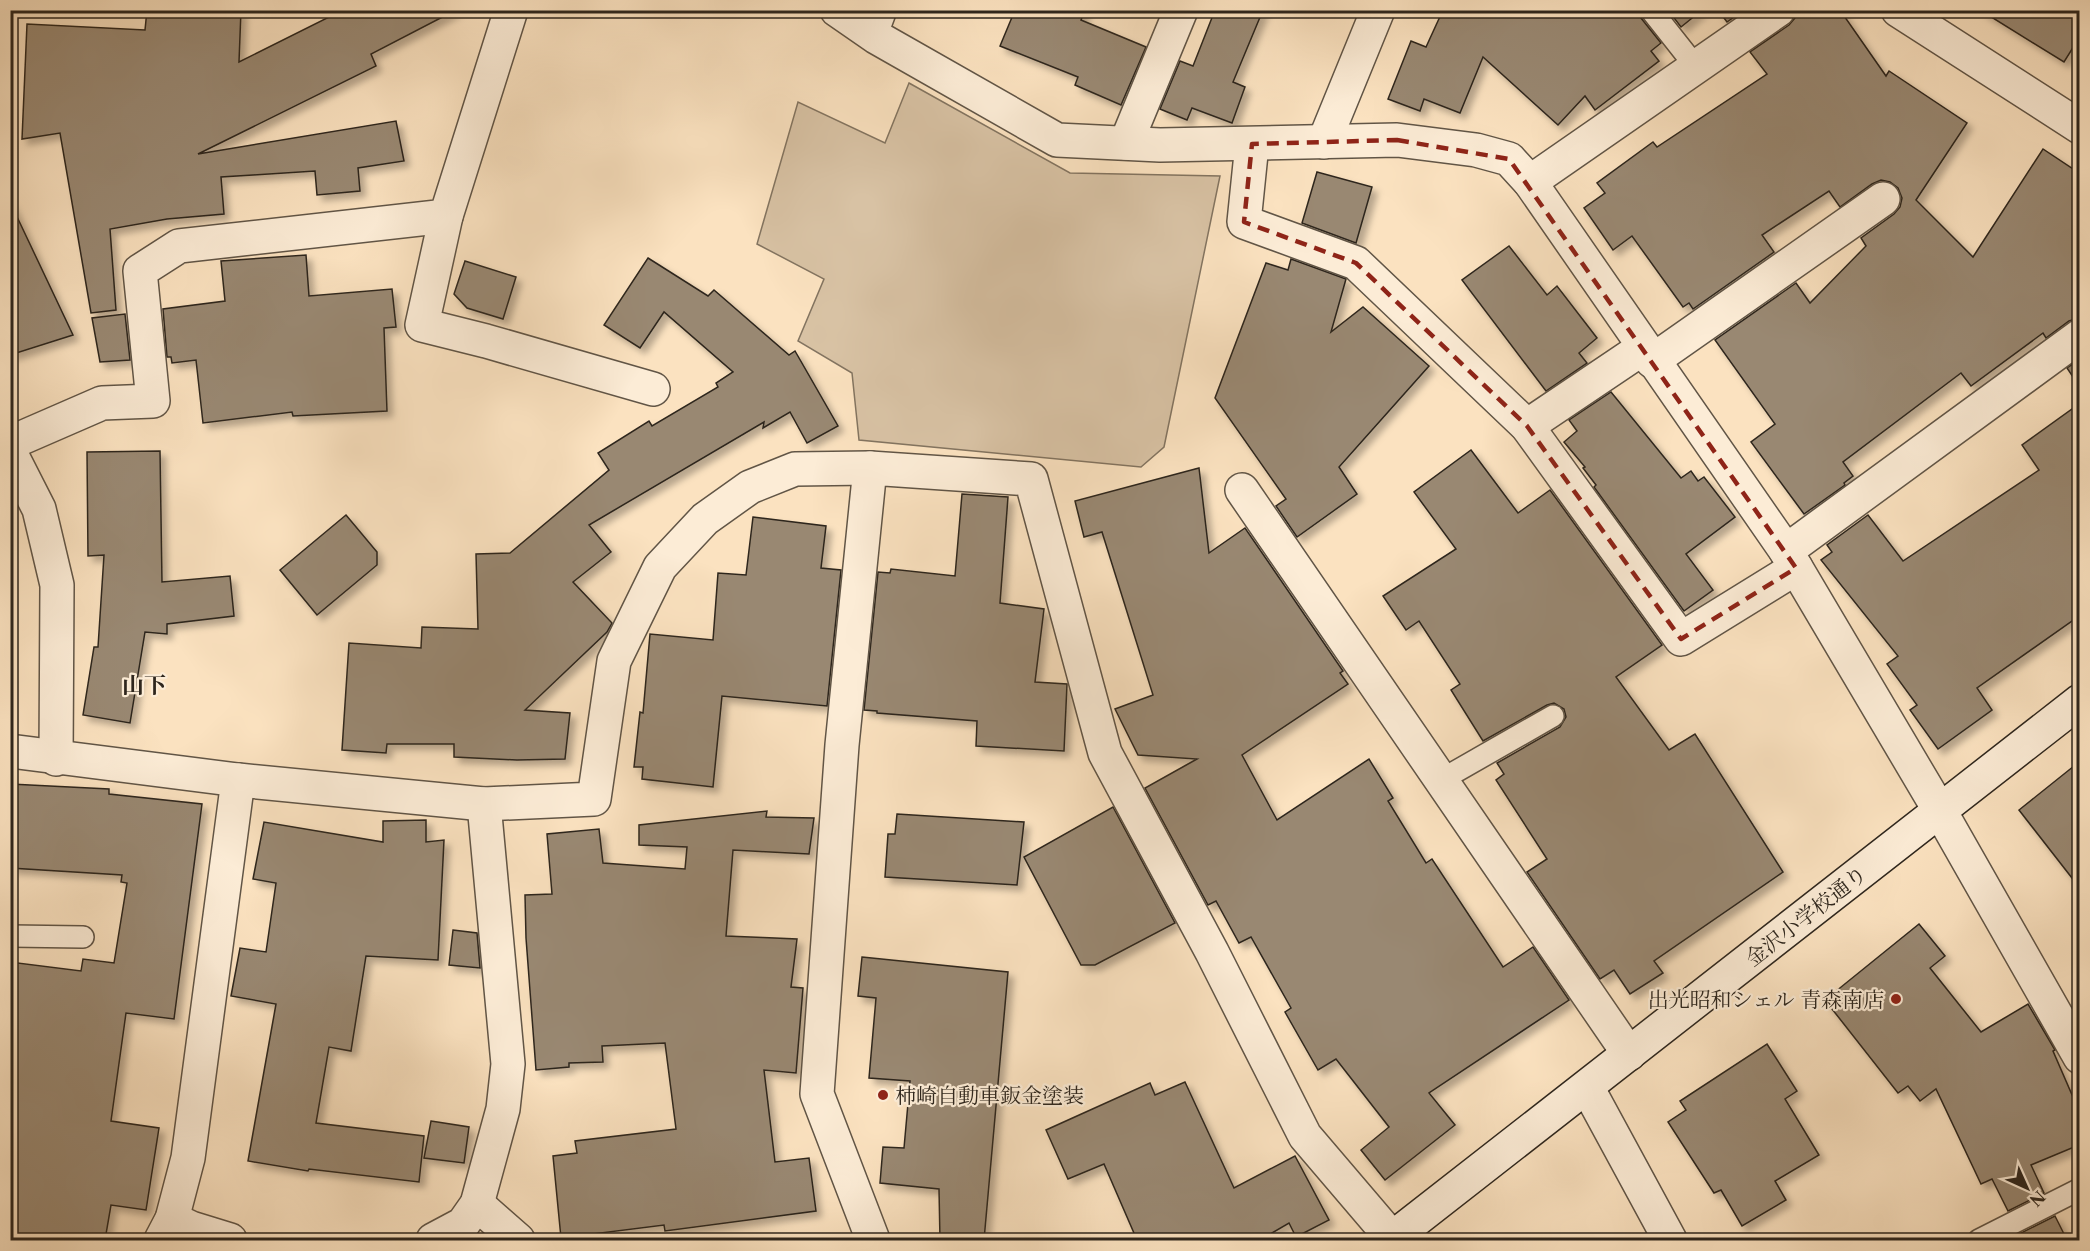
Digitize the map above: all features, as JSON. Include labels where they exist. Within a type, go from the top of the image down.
[{"type":"street","points":[[511,10],[446,216],[422,325],[653,389]]},
{"type":"street","points":[[837,10],[881,24],[1057,140],[1160,146],[1397,140],[1476,150],[1509,159],[1530,182],[1791,559],[1940,811],[2079,1057]]},
{"type":"street","points":[[1126,144],[1181,10]]},
{"type":"street","points":[[1324,142],[1378,10]]},
{"type":"street","points":[[1530,182],[1778,10]]},
{"type":"street","points":[[1898,10],[2079,127]]},
{"type":"street","points":[[1252,144],[1244,222],[1356,263],[1527,426],[1681,639],[1791,559],[2079,336]]},
{"type":"street","points":[[1527,426],[1648,354],[1883,198]]},
{"type":"street","points":[[10,443],[102,403],[153,401],[140,271],[179,246],[446,216]]},
{"type":"street","points":[[10,452],[39,510],[57,585],[56,759]]},
{"type":"street","points":[[10,751],[56,759],[238,780],[484,804],[594,799],[614,661],[660,567],[705,519],[750,487],[795,469],[870,468],[1031,479],[1105,753],[1212,952],[1305,1136],[1391,1239]]},
{"type":"street","points":[[870,468],[842,745],[817,1094],[873,1240]]},
{"type":"street","points":[[1242,490],[1629,1054]]},
{"type":"street","name":"金沢小学校通り","points":[[1391,1239],[2079,701]]},
{"type":"street","points":[[230,1240],[191,1227],[167,1230],[188,1158],[238,780]]},
{"type":"street","points":[[432,1240],[463,1224],[477,1204],[503,1110],[508,1064],[484,804]]},
{"type":"street","points":[[1587,1087],[1670,1240]]},
{"type":"street","points":[[477,1204],[518,1240]]},
{"type":"lane","points":[[1651,10],[1696,67]]},
{"type":"lane","points":[[1441,780],[1553,716]]},
{"type":"lane","points":[[10,936],[83,937]]},
{"type":"lane","points":[[1979,1240],[2079,1189]]},
{"type":"highlighted area","points":[[1397,140],[1509,159],[1796,568],[1681,639],[1527,426],[1356,263],[1244,222],[1252,144]]},
{"type":"shaded area","points":[[909,83],[1070,173],[1220,176],[1164,447],[1141,467],[859,440],[852,373],[798,341],[824,279],[757,244],[798,102],[885,143]]},
{"type":"building","points":[[147,10],[241,10],[239,62],[343,10],[456,10],[371,54],[376,66],[198,154],[396,121],[404,161],[358,168],[360,191],[317,195],[315,171],[221,177],[224,214],[167,219],[110,229],[116,310],[91,313],[60,133],[22,139],[27,24],[145,30]]},
{"type":"building","points":[[1015,10],[1085,10],[1081,20],[1146,47],[1121,105],[1075,85],[1078,77],[1000,46]]},
{"type":"building","points":[[1215,10],[1263,10],[1233,82],[1245,87],[1232,123],[1192,108],[1187,120],[1160,109],[1180,61],[1193,66]]},
{"type":"building","points":[[1443,10],[1638,10],[1641,18],[1661,43],[1651,51],[1659,61],[1595,110],[1585,96],[1558,125],[1483,57],[1460,113],[1424,99],[1420,111],[1388,99],[1411,41],[1426,47]]},
{"type":"building","points":[[1668,10],[1702,10],[1681,27]]},
{"type":"building","points":[[1718,10],[1744,10],[1727,22]]},
{"type":"building","points":[[1796,10],[1840,10],[1886,76],[1889,71],[1967,123],[1916,200],[1973,257],[2043,149],[2079,173],[2079,318],[2069,321],[2046,338],[2043,333],[1971,386],[1961,373],[1843,462],[1853,476],[1844,483],[1845,485],[1804,514],[1751,442],[1775,424],[1715,340],[1796,283],[1810,303],[1866,246],[1861,238],[1900,207],[1902,198],[1898,188],[1890,182],[1881,180],[1840,207],[1829,191],[1762,235],[1774,252],[1693,309],[1689,303],[1683,307],[1632,236],[1613,250],[1584,208],[1605,193],[1597,183],[1653,142],[1657,147],[1767,74],[1750,52],[1789,25],[1795,18]]},
{"type":"building","points":[[1980,10],[2079,10],[2079,38],[2064,62]]},
{"type":"building","points":[[1317,172],[1372,187],[1356,243],[1302,223]]},
{"type":"building","points":[[10,202],[73,335],[10,355]]},
{"type":"building","points":[[1509,246],[1547,295],[1557,286],[1597,338],[1579,353],[1587,363],[1546,391],[1462,280]]},
{"type":"building","points":[[306,255],[309,296],[392,289],[396,327],[384,328],[387,411],[293,416],[292,412],[203,423],[196,360],[172,363],[171,357],[167,357],[163,309],[225,301],[221,261]]},
{"type":"building","points":[[648,258],[708,296],[714,290],[789,355],[795,351],[838,426],[807,443],[790,412],[763,428],[764,422],[589,525],[611,552],[573,582],[612,623],[607,632],[525,710],[570,713],[565,759],[517,760],[454,757],[454,744],[387,744],[386,753],[342,750],[349,643],[421,648],[422,627],[478,629],[476,554],[510,553],[609,470],[598,453],[649,421],[652,426],[718,387],[716,383],[733,372],[664,312],[640,348],[604,325]]},
{"type":"building","points":[[1291,259],[1346,279],[1331,332],[1363,307],[1429,366],[1339,467],[1357,494],[1297,537],[1276,506],[1286,499],[1215,398],[1266,263],[1288,270]]},
{"type":"building","points":[[465,261],[516,277],[503,319],[467,308],[454,294]]},
{"type":"building","points":[[125,314],[130,360],[100,362],[92,318]]},
{"type":"building","points":[[2079,360],[2079,386],[2067,368]]},
{"type":"building","points":[[1611,392],[1681,478],[1691,471],[1698,481],[1704,477],[1735,517],[1686,554],[1713,590],[1684,611],[1594,487],[1596,485],[1583,468],[1585,467],[1564,442],[1577,431],[1569,420]]},
{"type":"building","points":[[2079,404],[2079,616],[1977,688],[1992,710],[1938,749],[1910,710],[1917,705],[1887,664],[1898,656],[1821,560],[1832,552],[1827,545],[1868,515],[1903,561],[2039,470],[2022,445]]},
{"type":"building","points":[[1471,450],[1518,513],[1550,490],[1662,645],[1616,677],[1669,750],[1695,734],[1783,872],[1654,961],[1663,973],[1630,994],[1614,970],[1600,979],[1527,872],[1547,859],[1496,780],[1504,774],[1497,763],[1560,727],[1566,717],[1564,709],[1554,703],[1547,705],[1483,741],[1451,690],[1460,684],[1419,621],[1406,630],[1383,596],[1456,549],[1414,492]]},
{"type":"building","points":[[160,451],[162,582],[230,576],[234,616],[167,624],[167,634],[145,632],[130,723],[83,715],[94,647],[98,647],[104,555],[88,556],[87,452]]},
{"type":"building","points":[[1199,468],[1209,553],[1245,528],[1343,671],[1340,673],[1348,684],[1242,755],[1277,820],[1369,759],[1393,798],[1388,801],[1426,863],[1432,859],[1503,967],[1533,947],[1569,1000],[1429,1093],[1455,1125],[1385,1180],[1361,1150],[1389,1127],[1336,1059],[1318,1070],[1285,1012],[1291,1008],[1251,937],[1239,943],[1216,901],[1208,905],[1145,788],[1197,759],[1138,755],[1115,709],[1153,695],[1102,532],[1084,537],[1075,501]]},
{"type":"building","points":[[962,494],[1008,497],[1000,603],[1044,609],[1035,682],[1067,684],[1064,751],[976,746],[977,721],[864,710],[878,572],[890,573],[891,569],[955,576]]},
{"type":"building","points":[[346,515],[377,552],[377,565],[317,615],[280,570]]},
{"type":"building","points":[[753,517],[826,526],[821,568],[841,570],[827,706],[722,696],[713,787],[642,779],[643,767],[634,767],[640,712],[643,713],[650,634],[713,640],[718,573],[746,575]]},
{"type":"building","points":[[2079,762],[2079,887],[2019,810]]},
{"type":"building","points":[[10,784],[109,789],[109,794],[202,804],[174,1019],[126,1013],[111,1121],[159,1128],[146,1210],[111,1205],[105,1240],[10,1240],[10,962],[81,971],[83,959],[114,963],[127,883],[121,882],[122,875],[10,868]]},
{"type":"building","points":[[1113,807],[1175,923],[1095,965],[1081,965],[1024,857]]},
{"type":"building","points":[[767,811],[766,817],[814,818],[809,854],[733,850],[726,936],[797,939],[791,987],[803,988],[796,1073],[764,1070],[775,1162],[809,1158],[816,1211],[665,1231],[664,1225],[561,1238],[553,1156],[577,1153],[575,1141],[676,1129],[665,1043],[602,1046],[603,1062],[569,1063],[569,1067],[536,1070],[525,895],[552,894],[547,834],[599,829],[603,863],[685,869],[687,847],[639,845],[639,825]]},
{"type":"building","points":[[897,814],[1024,822],[1017,885],[885,877],[888,834],[895,834]]},
{"type":"building","points":[[426,820],[426,842],[444,840],[438,960],[366,956],[351,1051],[329,1047],[316,1123],[424,1136],[419,1182],[309,1169],[308,1171],[248,1161],[276,1004],[231,996],[240,948],[266,952],[276,883],[253,879],[264,822],[383,842],[383,821]]},
{"type":"building","points":[[1919,924],[1945,956],[1930,968],[1981,1032],[2028,1004],[2055,1050],[2053,1051],[2079,1111],[2079,1145],[2031,1165],[2044,1193],[2008,1211],[1992,1179],[1981,1184],[1936,1089],[1920,1101],[1908,1086],[1898,1093],[1825,1000]]},
{"type":"building","points":[[453,930],[477,933],[480,968],[449,965]]},
{"type":"building","points":[[862,957],[1008,972],[984,1240],[940,1240],[939,1189],[880,1183],[883,1147],[904,1148],[910,1081],[869,1078],[876,998],[858,996]]},
{"type":"building","points":[[1767,1044],[1797,1091],[1785,1099],[1819,1155],[1775,1181],[1786,1200],[1742,1226],[1721,1190],[1714,1193],[1668,1122],[1686,1110],[1680,1101]]},
{"type":"building","points":[[1185,1082],[1234,1188],[1295,1156],[1329,1220],[1296,1237],[1289,1223],[1260,1240],[1137,1240],[1104,1164],[1068,1179],[1046,1130],[1150,1083],[1155,1095]]},
{"type":"building","points":[[431,1121],[469,1127],[464,1163],[424,1158]]},
{"type":"building","points":[[2055,1216],[2067,1240],[2022,1240],[2019,1234]]},
{"type":"place","name":"出光昭和シェル 青森南店","points":[[1896,999]]},
{"type":"place","name":"柿崎自動車鈑金塗装","points":[[883,1095]]},
{"type":"district","name":"山下","points":[[144,685]]}]
